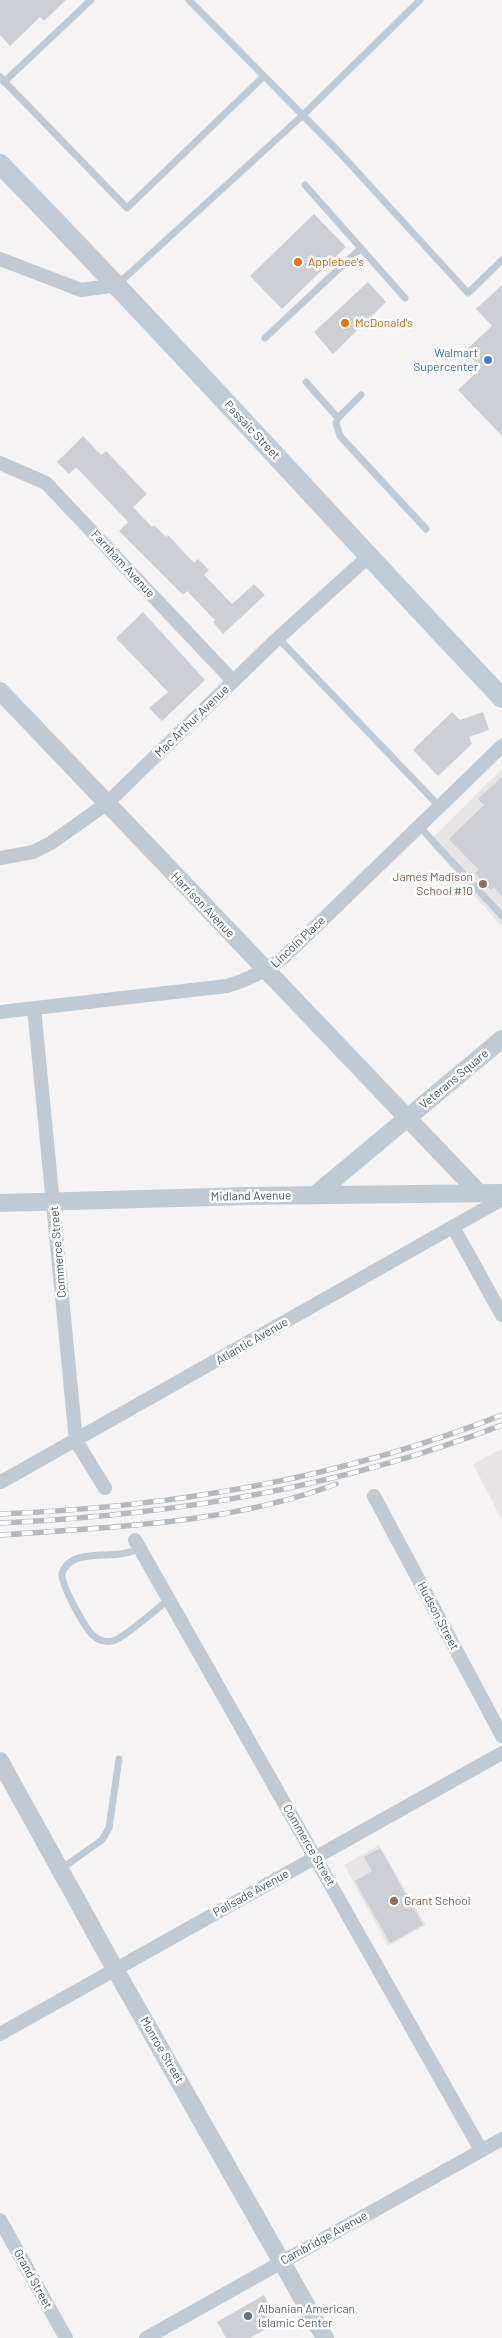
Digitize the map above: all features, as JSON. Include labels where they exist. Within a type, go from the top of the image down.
[{"type":"main road","name":"Passaic Street","points":[[0,164],[118,285],[368,557],[502,698]]},
{"type":"street","points":[[0,259],[81,290],[118,285]]},
{"type":"street","name":"Farnham Avenue","points":[[0,463],[46,483],[233,681]]},
{"type":"street","name":"Mac Arthur Avenue","points":[[0,858],[33,852],[51,843],[106,804],[278,638],[368,557]]},
{"type":"street","name":"Harrison Avenue","points":[[0,691],[407,1118]]},
{"type":"street","name":"Lincoln Place","points":[[0,1012],[227,986],[249,980],[283,958],[418,825],[502,746]]},
{"type":"street","name":"Commerce Street","points":[[34,1008],[76,1441],[105,1488]]},
{"type":"street","name":"Veterans Square","points":[[315,1195],[502,1039]]},
{"type":"street","name":"Veterans Square","points":[[407,1118],[479,1193]]},
{"type":"street","name":"Midland Avenue","points":[[0,1203],[315,1195],[502,1193]]},
{"type":"street","name":"Atlantic Avenue","points":[[1,1482],[502,1199]]},
{"type":"street","points":[[453,1227],[502,1315]]},
{"type":"street","name":"Hudson Street","points":[[374,1496],[502,1736]]},
{"type":"street","name":"Commerce Street","points":[[137,1544],[481,2150]]},
{"type":"street","name":"Palisade Avenue","points":[[0,2034],[502,1753]]},
{"type":"street","name":"Monroe Street","points":[[0,1761],[115,1969],[325,2338]]},
{"type":"street","name":"Cambridge Avenue","points":[[146,2338],[502,2138]]},
{"type":"street","name":"Grand Street","points":[[0,2220],[66,2338]]},
{"type":"lane","points":[[91,0],[2,80],[127,208],[264,76]]},
{"type":"lane","points":[[190,0],[303,115],[468,293],[502,260]]},
{"type":"lane","points":[[118,285],[303,115],[420,0]]},
{"type":"lane","points":[[305,185],[405,298]]},
{"type":"lane","points":[[265,338],[361,248]]},
{"type":"lane","points":[[306,382],[338,418]]},
{"type":"lane","points":[[361,395],[338,418],[337,431],[426,529]]},
{"type":"lane","points":[[278,638],[439,806]]},
{"type":"lane","points":[[418,825],[502,916]]},
{"type":"lane","points":[[137,1544],[120,1555],[79,1558],[67,1565],[62,1573],[63,1580],[81,1617],[95,1638],[114,1641],[169,1599]]},
{"type":"lane","points":[[60,1869],[102,1840],[109,1828],[120,1759]]},
{"type":"shaded area","name":"James Madison School #10","points":[[502,769],[502,927],[428,842]]},
{"type":"shaded area","points":[[502,1449],[502,1520],[473,1464]]},
{"type":"shaded area","points":[[379,1845],[426,1925],[388,1946],[344,1865]]},
{"type":"building","points":[[0,0],[66,0],[44,21],[40,17],[10,46],[0,35]]},
{"type":"building","name":"Applebee's","points":[[314,214],[346,247],[282,309],[250,276]]},
{"type":"building","name":"McDonald's","points":[[368,282],[386,302],[333,354],[314,332]]},
{"type":"building","name":"Walmart Supercenter","points":[[502,285],[502,436],[458,390],[481,368],[465,351],[492,326],[476,309]]},
{"type":"building","points":[[83,436],[101,455],[106,451],[147,494],[133,507],[152,527],[154,525],[166,537],[168,535],[194,563],[198,559],[209,570],[204,575],[232,604],[254,584],[265,595],[223,634],[213,622],[215,620],[187,591],[183,595],[119,531],[128,522],[76,467],[69,474],[57,462]]},
{"type":"building","points":[[143,612],[205,680],[162,721],[149,708],[168,692],[116,638]]},
{"type":"building","points":[[452,712],[460,720],[483,712],[489,730],[469,737],[472,744],[438,776],[413,750]]},
{"type":"building","points":[[502,777],[502,896],[494,887],[491,890],[475,873],[479,870],[449,839],[484,805],[478,799]]},
{"type":"building","points":[[380,1848],[423,1925],[390,1943],[355,1881],[372,1871],[364,1857]]},
{"type":"building","name":"Albanian American Islamic Center","points":[[264,2295],[270,2307],[264,2310],[273,2325],[250,2338],[226,2338],[217,2322]]},
{"type":"railway","points":[[0,1514],[129,1505],[255,1486],[317,1473],[379,1456],[441,1437],[502,1415]]},
{"type":"railway","points":[[0,1523],[129,1513],[255,1495],[379,1466],[441,1447],[502,1425]]},
{"type":"railway","points":[[0,1535],[128,1526],[213,1516],[255,1508],[336,1484]]},
{"type":"place","name":"Applebee's","points":[[298,262]]},
{"type":"place","name":"McDonald's","points":[[345,323]]},
{"type":"place","name":"Walmart Supercenter","points":[[488,360]]},
{"type":"place","name":"James Madison School #10","points":[[483,884]]},
{"type":"place","name":"Grant School","points":[[394,1901]]},
{"type":"place","name":"Albanian American Islamic Center","points":[[248,2316]]}]
